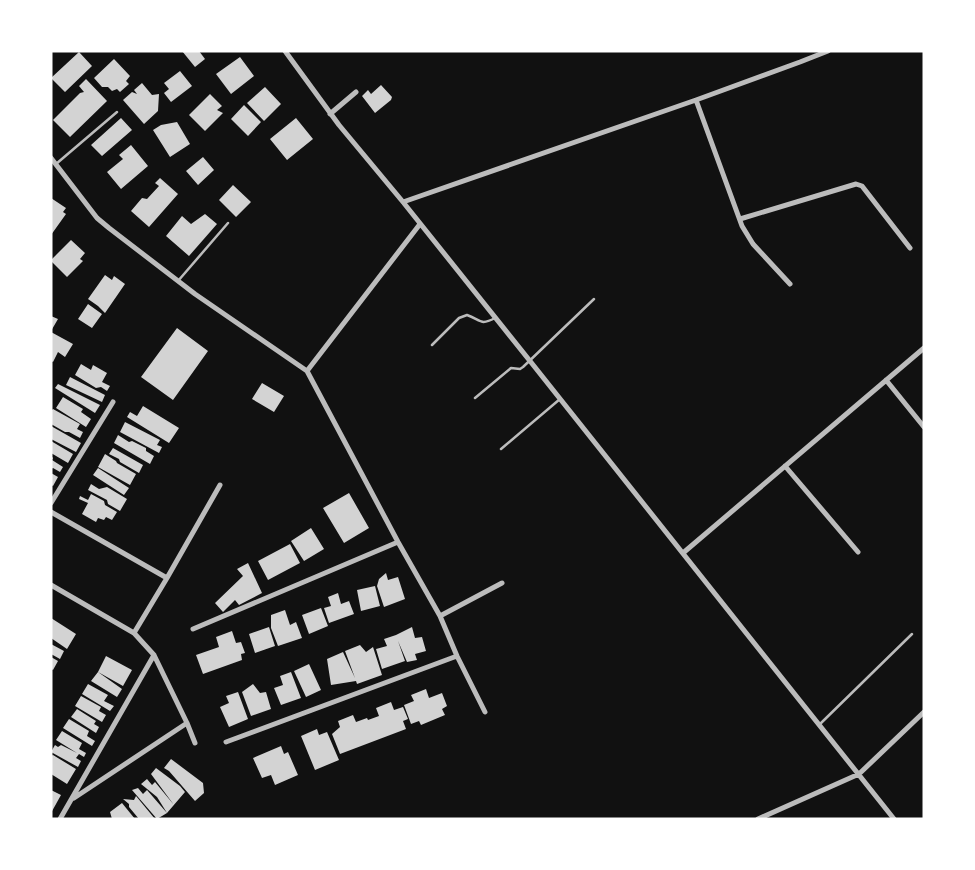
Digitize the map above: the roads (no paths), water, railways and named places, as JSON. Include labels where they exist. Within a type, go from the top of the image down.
[{"type":"street","points":[[285,51],[330,114],[460,273],[894,819]]},
{"type":"street","points":[[403,202],[696,100],[828,51]]},
{"type":"street","points":[[330,114],[356,92]]},
{"type":"street","points":[[696,100],[742,226],[753,244],[790,284]]},
{"type":"street","points":[[51,158],[97,218],[178,281],[307,371],[398,542],[440,616],[457,656],[485,712]]},
{"type":"street","points":[[740,219],[856,184],[862,186],[910,248]]},
{"type":"street","points":[[307,371],[420,224]]},
{"type":"street","points":[[683,553],[924,348]]},
{"type":"street","points":[[886,380],[924,427]]},
{"type":"street","points":[[51,503],[113,402]]},
{"type":"street","points":[[785,466],[858,552]]},
{"type":"street","points":[[134,633],[220,485]]},
{"type":"street","points":[[51,512],[167,578]]},
{"type":"street","points":[[193,629],[398,542]]},
{"type":"street","points":[[440,616],[502,583]]},
{"type":"street","points":[[51,585],[134,633],[154,656],[195,743]]},
{"type":"street","points":[[60,819],[154,656]]},
{"type":"street","points":[[226,742],[457,656]]},
{"type":"street","points":[[758,819],[859,774],[924,712]]},
{"type":"street","points":[[71,800],[187,723]]},
{"type":"lane","points":[[56,164],[117,112]]},
{"type":"lane","points":[[178,281],[228,222]]},
{"type":"lane","points":[[475,398],[511,368],[523,367],[594,299]]},
{"type":"lane","points":[[432,345],[459,318],[467,315],[480,322],[487,322],[495,318]]},
{"type":"lane","points":[[501,449],[560,399]]},
{"type":"lane","points":[[820,725],[912,634]]}]
